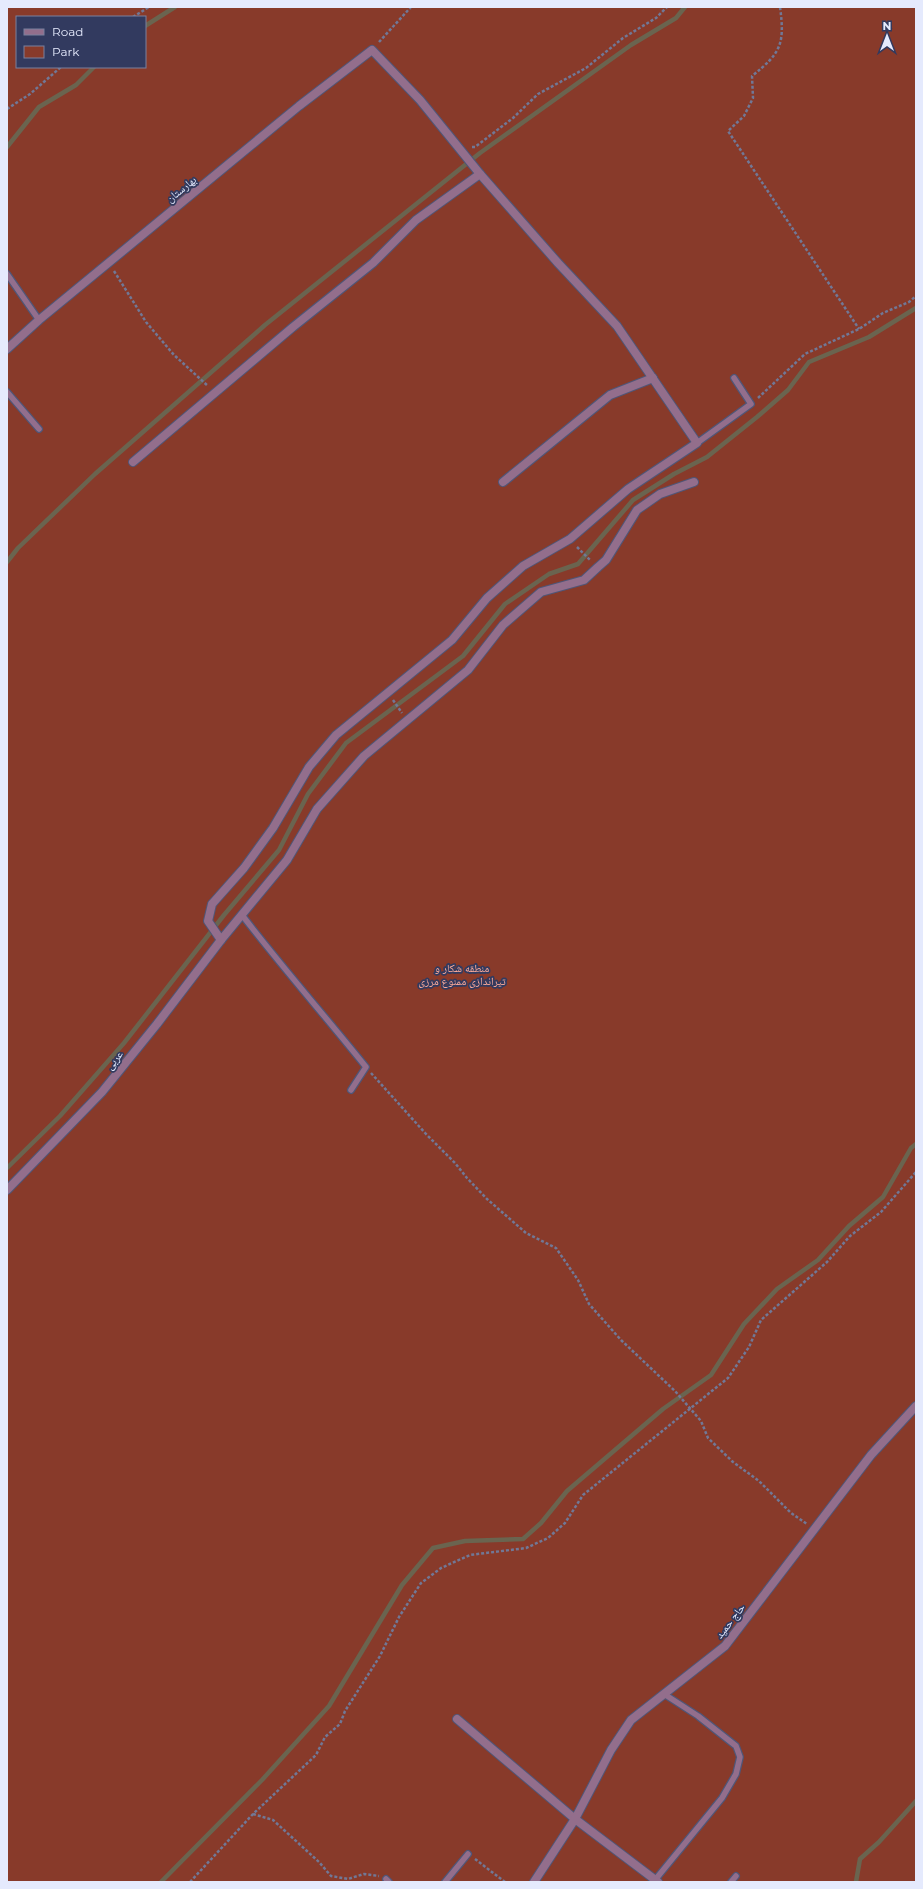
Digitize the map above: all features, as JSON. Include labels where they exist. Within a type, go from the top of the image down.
[{"type":"street","points":[[219,937],[208,921],[212,904],[244,868],[273,828],[309,767],[336,735],[452,640],[487,598],[523,566],[570,539],[628,489],[697,443],[617,326],[558,263],[477,171],[420,100],[372,50]]},
{"type":"street","name":"بهارستان","points":[[7,349],[39,320],[299,106],[372,50]]},
{"type":"street","points":[[133,462],[293,326],[373,263],[416,220],[477,171]]},
{"type":"street","points":[[503,482],[610,395],[653,378]]},
{"type":"street","name":"عربی","points":[[7,1190],[102,1092],[157,1024],[219,937],[242,915],[287,860],[318,809],[364,756],[468,670],[503,625],[541,592],[584,580],[602,564],[637,510],[660,494],[694,482]]},
{"type":"street","name":"حاج حمید","points":[[534,1882],[575,1819],[611,1750],[631,1720],[726,1646],[814,1528],[871,1455],[915,1408]]},
{"type":"street","points":[[458,1719],[575,1819],[656,1881]]},
{"type":"lane","points":[[7,274],[39,320]]},
{"type":"lane","points":[[697,443],[751,404],[734,378]]},
{"type":"lane","points":[[7,392],[39,429]]},
{"type":"lane","points":[[242,915],[366,1067],[351,1090]]},
{"type":"lane","points":[[656,1881],[722,1798],[736,1774],[740,1757],[736,1746],[698,1716],[664,1694]]},
{"type":"lane","points":[[445,1882],[468,1854]]},
{"type":"lane","points":[[731,1882],[736,1876]]},
{"type":"path","points":[[135,16],[149,7]]},
{"type":"path","points":[[372,50],[411,7]]},
{"type":"path","points":[[460,149],[475,147],[513,118],[538,94],[586,68],[623,38],[656,18],[667,7]]},
{"type":"path","points":[[780,7],[782,39],[773,58],[752,76],[753,98],[744,116],[728,130],[859,329]]},
{"type":"path","points":[[7,109],[30,94],[60,68]]},
{"type":"path","points":[[109,262],[146,322],[174,355],[208,386]]},
{"type":"path","points":[[751,404],[805,354],[859,329],[883,313],[909,302],[916,296]]},
{"type":"path","points":[[578,548],[592,562]]},
{"type":"path","points":[[393,700],[401,712]]},
{"type":"path","points":[[366,1067],[487,1199],[526,1233],[556,1248],[578,1280],[589,1304],[621,1340],[683,1400],[701,1422],[708,1438],[732,1462],[759,1481],[791,1513],[814,1528]]},
{"type":"path","points":[[190,1882],[253,1814],[316,1755],[325,1737],[340,1724],[345,1711],[380,1656],[399,1616],[421,1583],[441,1568],[470,1555],[526,1548],[548,1538],[565,1523],[583,1495],[728,1378],[749,1347],[761,1320],[826,1262],[850,1236],[881,1212],[916,1172]]},
{"type":"path","points":[[253,1814],[272,1820],[319,1862],[331,1876],[348,1879],[364,1874],[376,1874],[388,1881]]},
{"type":"path","points":[[468,1854],[505,1882]]},
{"type":"green space","name":"منطقه شکار و تیراندازی ممنوع مرزی","points":[[7,7],[916,7],[916,1882],[7,1882]]},
{"type":"waterway","points":[[146,25],[175,7]]},
{"type":"waterway","points":[[7,562],[18,548],[95,474],[265,325],[480,153],[631,45],[676,18],[685,7]]},
{"type":"waterway","points":[[7,147],[39,107],[76,85],[93,68]]},
{"type":"waterway","points":[[7,1168],[60,1116],[124,1043],[224,915],[279,850],[308,794],[346,743],[463,656],[505,604],[549,574],[578,564],[633,500],[674,474],[707,457],[757,417],[788,390],[809,362],[869,337],[916,308]]},
{"type":"waterway","points":[[161,1882],[262,1780],[329,1706],[402,1585],[433,1548],[465,1541],[523,1539],[541,1523],[567,1491],[663,1409],[711,1375],[744,1324],[777,1289],[818,1260],[849,1226],[883,1197],[911,1148],[916,1144]]},
{"type":"waterway","points":[[856,1882],[860,1859],[879,1842],[916,1801]]}]
